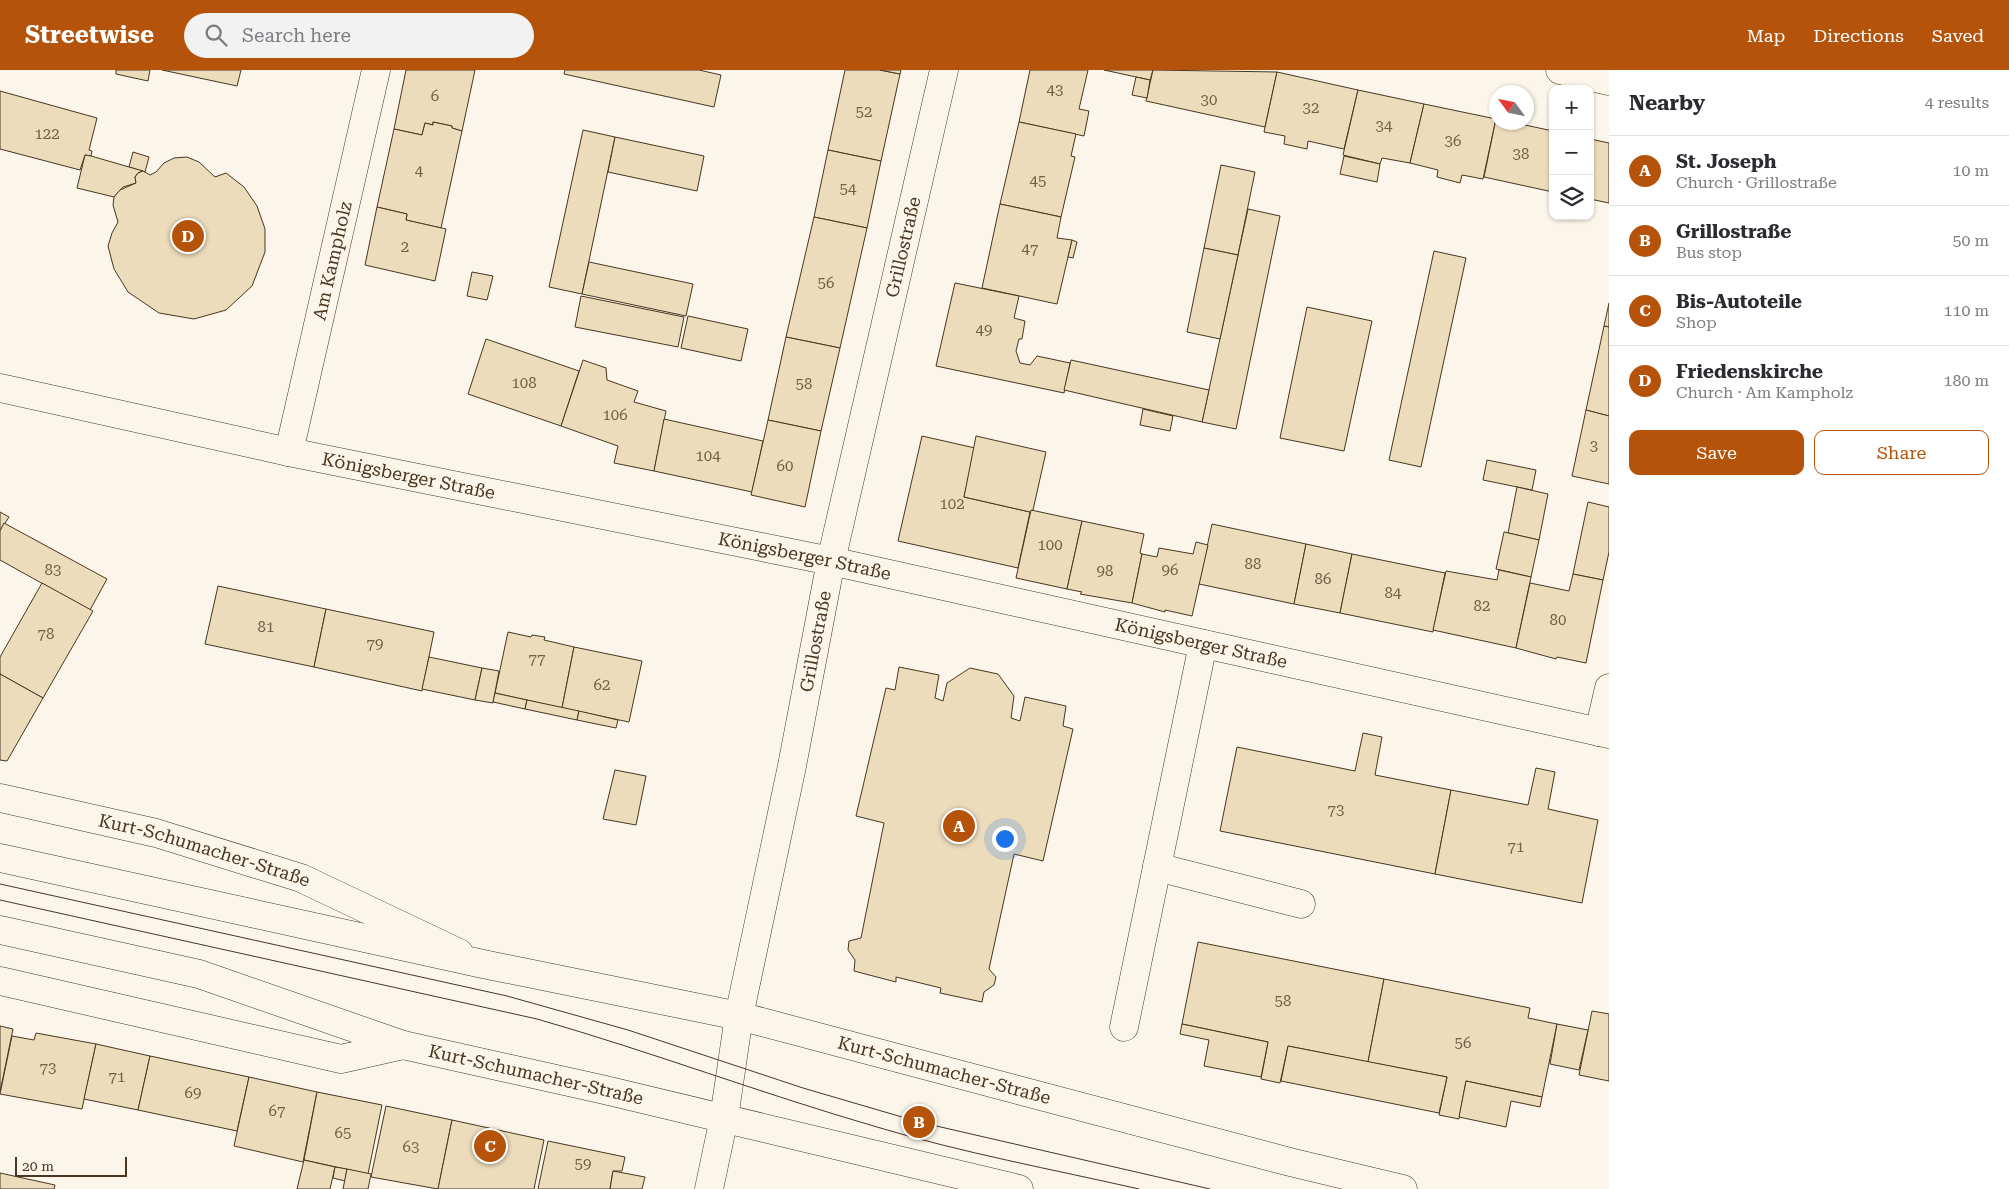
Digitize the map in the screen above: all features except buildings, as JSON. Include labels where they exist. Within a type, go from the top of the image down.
[{"type":"street","name":"Am Kampholz","points":[[289,452],[376,70]]},
{"type":"street","name":"Grillostraße","points":[[709,1189],[724,1118],[739,1016],[792,766],[831,561],[944,70]]},
{"type":"street","points":[[1560,70],[1609,81]]},
{"type":"street","name":"Königsberger Straße","points":[[0,388],[289,452],[831,561],[1604,733]]},
{"type":"street","points":[[1124,1027],[1204,644]]},
{"type":"street","points":[[1604,733],[1609,688]]},
{"type":"street","name":"Kurt-Schumacher-Straße","points":[[0,798],[156,833],[301,878],[483,964]]},
{"type":"street","name":"Kurt-Schumacher-Straße","points":[[0,858],[483,964],[739,1016],[1290,1162],[1403,1189]]},
{"type":"street","points":[[1157,867],[1301,904]]},
{"type":"street","name":"Kurt-Schumacher-Straße","points":[[0,930],[199,974],[403,1045],[724,1118],[1019,1189]]},
{"type":"street","name":"Kurt-Schumacher-Straße","points":[[0,981],[341,1059],[403,1045]]},
{"type":"tram line","points":[[0,884],[507,996],[628,1030],[803,1088],[919,1122],[1210,1189]]},
{"type":"tram line","points":[[0,900],[537,1019],[623,1045],[792,1101],[909,1136],[974,1153],[1139,1189]]},
{"type":"place","name":"Friedenskirche","points":[[188,236]]},
{"type":"place","name":"St. Joseph","points":[[959,826]]},
{"type":"place","name":"Grillostraße","points":[[919,1122]]},
{"type":"place","name":"Bis-Autoteile","points":[[490,1146]]}]
